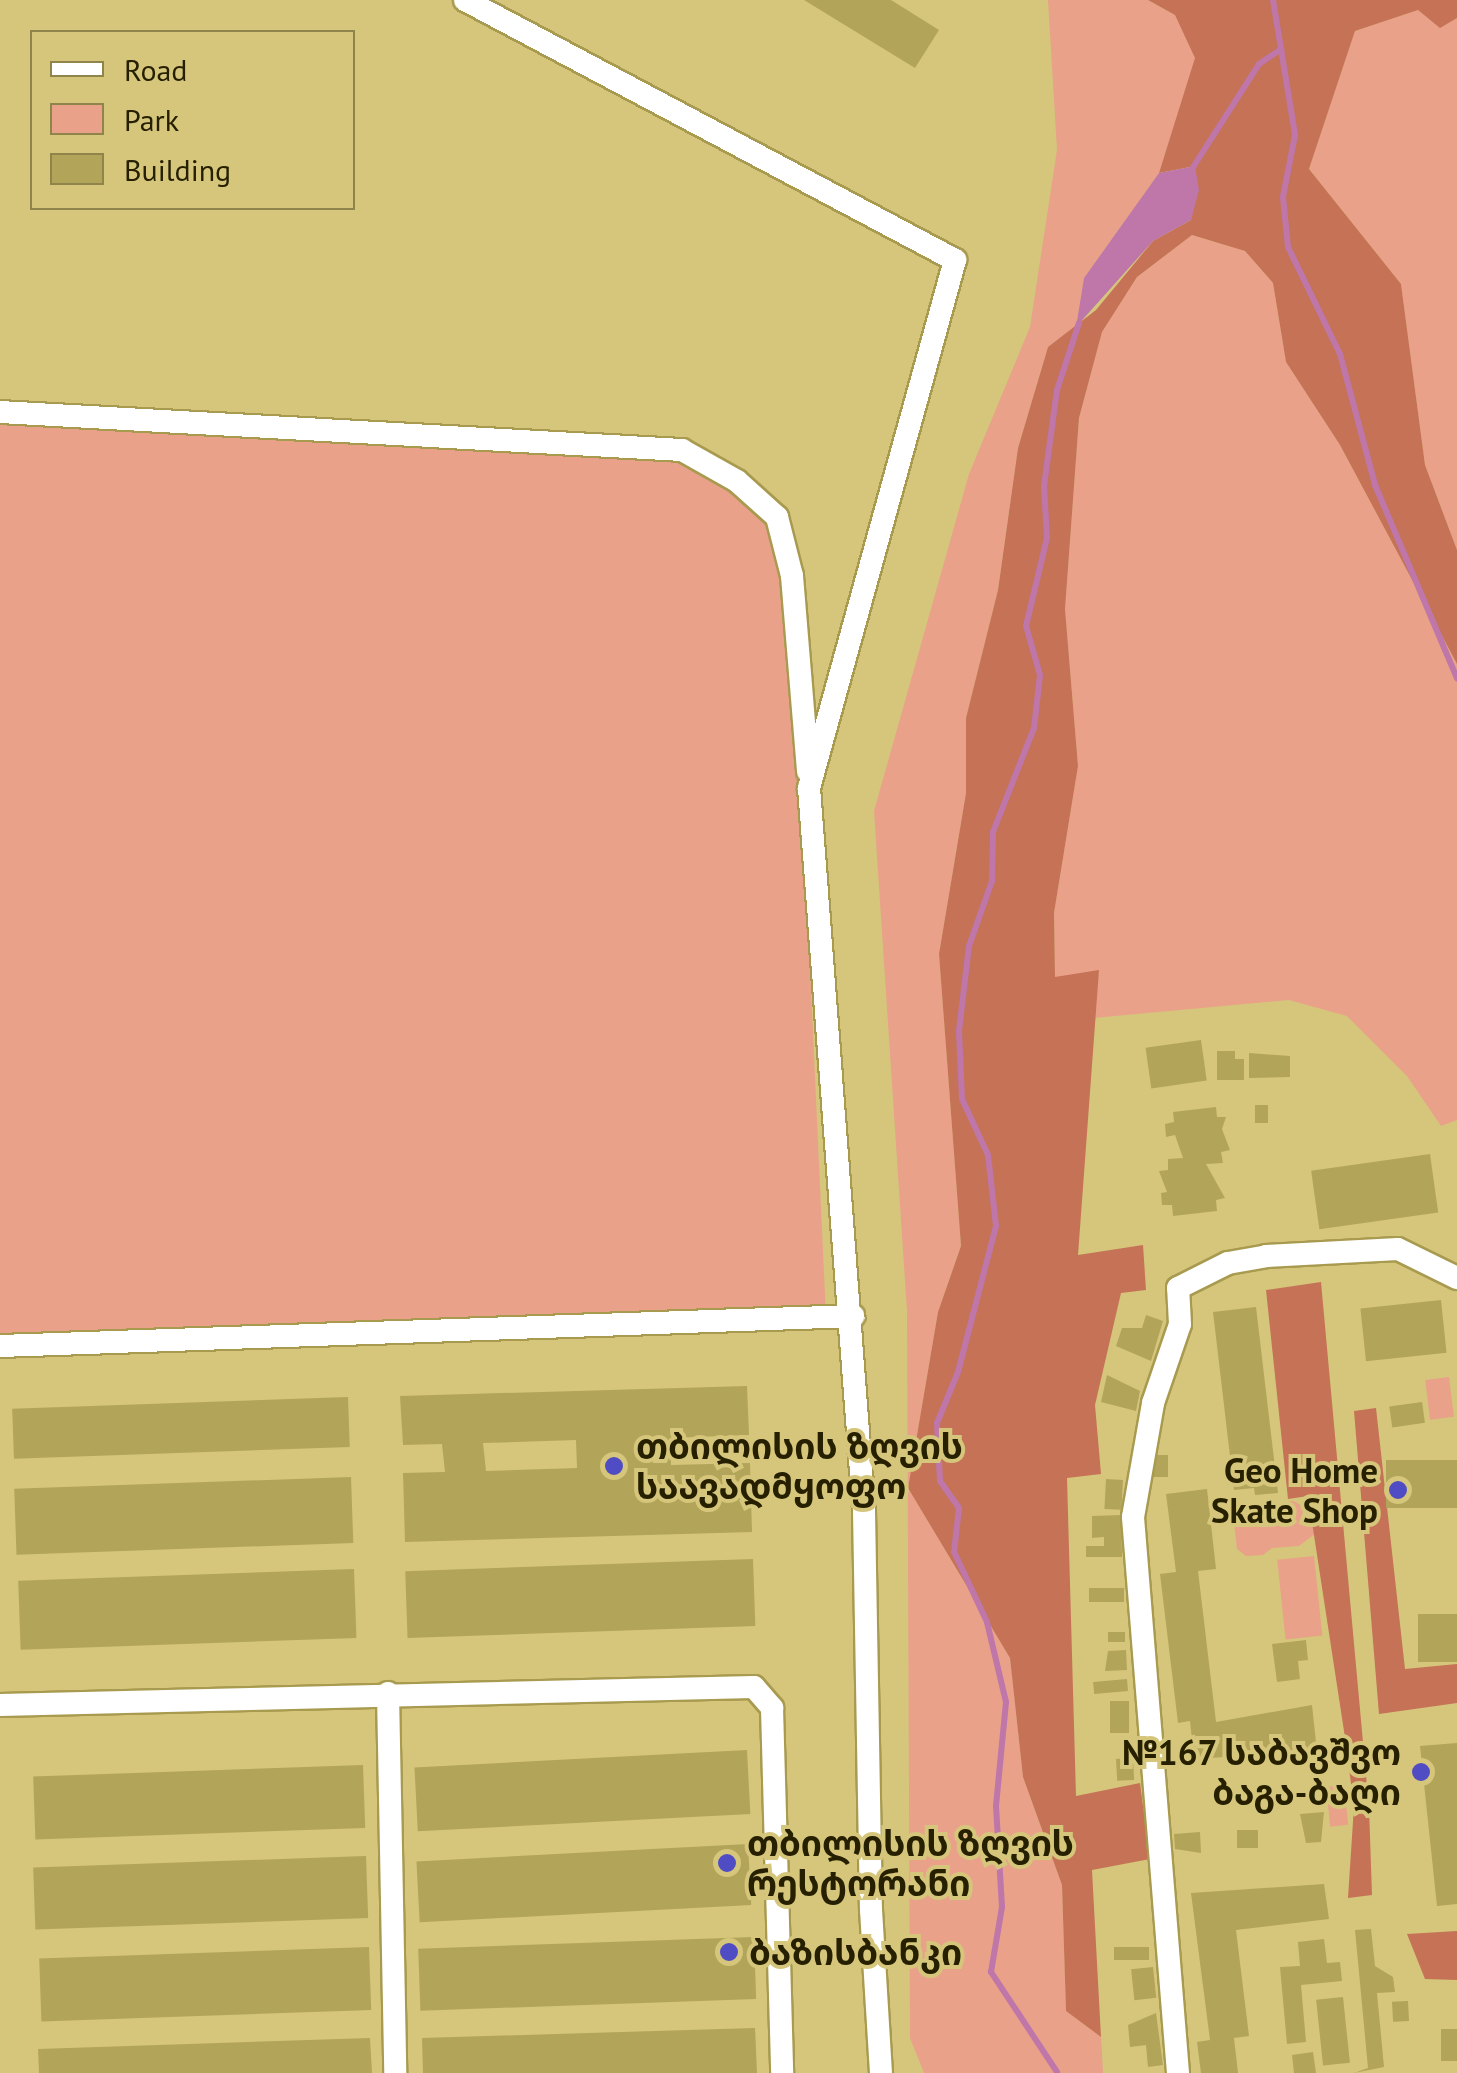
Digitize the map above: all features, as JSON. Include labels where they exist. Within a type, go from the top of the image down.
[{"type":"street","points":[[466,0],[955,260],[809,788]]},
{"type":"street","points":[[0,412],[682,450],[737,481],[778,517],[792,576],[852,1316],[881,2073]]},
{"type":"street","points":[[1178,2073],[1133,1517],[1153,1403],[1180,1324],[1178,1288],[1228,1263],[1266,1256],[1398,1248],[1457,1278]]},
{"type":"street","points":[[0,1346],[852,1316]]},
{"type":"street","points":[[0,1705],[740,1683],[766,1697],[772,1708],[782,2073]]},
{"type":"street","points":[[388,1693],[395,2073]]},
{"type":"green space","points":[[1048,0],[1148,0],[1175,15],[1196,58],[1159,173],[1084,278],[1076,327],[1048,347],[1018,448],[998,590],[966,718],[966,793],[939,954],[961,1246],[938,1312],[908,1488],[1010,1658],[1023,1777],[1062,1885],[1066,2011],[1101,2037],[1103,2073],[924,2073],[910,2038],[907,1311],[874,811],[969,474],[1030,327],[1057,150]]},
{"type":"green space","points":[[1418,10],[1440,27],[1457,18],[1457,550],[1425,465],[1401,284],[1309,169],[1355,31]]},
{"type":"green space","points":[[1192,235],[1245,251],[1273,283],[1286,362],[1340,445],[1457,664],[1457,1120],[1441,1126],[1407,1076],[1347,1016],[1289,1000],[1093,1018],[1099,971],[1055,978],[1054,913],[1078,766],[1065,609],[1079,418],[1102,332],[1137,277]]},
{"type":"green space","points":[[0,412],[682,450],[777,517],[792,576],[826,1317],[0,1346]]},
{"type":"green space","points":[[1449,1377],[1454,1417],[1430,1420],[1425,1380]]},
{"type":"green space","points":[[1293,1501],[1320,1514],[1320,1530],[1299,1546],[1272,1548],[1263,1555],[1246,1556],[1237,1549],[1234,1523],[1248,1508]]},
{"type":"green space","points":[[1314,1556],[1322,1636],[1286,1639],[1277,1560]]},
{"type":"green space","points":[[1344,1785],[1348,1825],[1330,1827],[1326,1787]]},
{"type":"shaded area","points":[[1148,0],[1457,0],[1457,18],[1440,28],[1418,10],[1355,31],[1309,169],[1401,284],[1425,465],[1457,550],[1457,664],[1340,445],[1286,362],[1273,283],[1245,251],[1192,235],[1137,277],[1102,332],[1079,418],[1065,609],[1078,766],[1054,913],[1055,977],[1099,970],[1078,1255],[1143,1245],[1146,1290],[1121,1293],[1095,1405],[1101,1474],[1067,1478],[1076,1796],[1140,1783],[1150,1859],[1092,1870],[1101,2037],[1066,2011],[1062,1885],[1023,1777],[1010,1658],[908,1488],[938,1312],[961,1246],[939,954],[966,793],[966,718],[998,590],[1018,448],[1048,347],[1096,310],[1153,241],[1191,220],[1195,166],[1159,173],[1195,58],[1175,15]]},
{"type":"shaded area","points":[[1195,166],[1199,190],[1191,220],[1153,241],[1076,327],[1084,278],[1159,173]]},
{"type":"shaded area","points":[[1321,1282],[1369,1808],[1372,1895],[1348,1898],[1354,1806],[1344,1731],[1308,1496],[1288,1499],[1266,1290]]},
{"type":"shaded area","points":[[1376,1408],[1405,1669],[1457,1664],[1457,1703],[1379,1714],[1354,1411]]},
{"type":"shaded area","points":[[1457,1931],[1457,1980],[1425,1979],[1407,1934]]},
{"type":"building","points":[[804,0],[891,0],[939,30],[915,68]]},
{"type":"building","points":[[1201,1040],[1207,1081],[1151,1088],[1146,1048]]},
{"type":"building","points":[[1217,1051],[1235,1051],[1235,1059],[1244,1059],[1244,1080],[1217,1080]]},
{"type":"building","points":[[1249,1053],[1290,1056],[1290,1077],[1249,1078]]},
{"type":"building","points":[[1255,1105],[1268,1105],[1268,1123],[1255,1123]]},
{"type":"building","points":[[1216,1107],[1217,1117],[1226,1117],[1222,1129],[1230,1150],[1221,1152],[1223,1163],[1206,1164],[1225,1198],[1216,1200],[1217,1211],[1173,1216],[1172,1205],[1162,1205],[1161,1193],[1167,1192],[1159,1171],[1168,1170],[1168,1159],[1183,1158],[1175,1135],[1166,1137],[1165,1124],[1174,1122],[1173,1112]]},
{"type":"building","points":[[1430,1154],[1438,1212],[1319,1229],[1311,1171]]},
{"type":"building","points":[[1441,1300],[1447,1353],[1366,1361],[1360,1308]]},
{"type":"building","points":[[1256,1307],[1278,1493],[1255,1495],[1254,1488],[1234,1490],[1213,1312]]},
{"type":"building","points":[[1146,1315],[1163,1321],[1151,1361],[1116,1346],[1122,1328],[1142,1328]]},
{"type":"building","points":[[1107,1375],[1140,1391],[1136,1411],[1101,1402]]},
{"type":"building","points":[[747,1386],[749,1435],[670,1438],[671,1465],[750,1463],[752,1532],[405,1542],[403,1473],[445,1472],[442,1444],[403,1445],[400,1396]],"holes":[[[576,1440],[577,1468],[486,1471],[483,1443]]]},
{"type":"building","points":[[348,1397],[350,1447],[14,1459],[12,1409]]},
{"type":"building","points":[[1422,1402],[1425,1423],[1392,1427],[1389,1407]]},
{"type":"building","points":[[1152,1455],[1168,1455],[1168,1477],[1152,1477]]},
{"type":"building","points":[[1386,1460],[1457,1460],[1457,1508],[1386,1508]]},
{"type":"building","points":[[351,1477],[353,1543],[17,1555],[14,1489]]},
{"type":"building","points":[[1106,1479],[1123,1480],[1121,1510],[1104,1509]]},
{"type":"building","points":[[1207,1489],[1216,1569],[1198,1571],[1216,1722],[1312,1705],[1317,1751],[1194,1759],[1190,1721],[1178,1723],[1160,1574],[1176,1572],[1166,1494]]},
{"type":"building","points":[[1121,1515],[1122,1557],[1086,1557],[1086,1546],[1104,1546],[1104,1537],[1092,1538],[1092,1516]]},
{"type":"building","points":[[753,1559],[755,1626],[408,1638],[405,1571]]},
{"type":"building","points":[[354,1569],[356,1638],[21,1650],[18,1581]]},
{"type":"building","points":[[1089,1588],[1124,1588],[1124,1602],[1089,1602]]},
{"type":"building","points":[[1418,1614],[1457,1614],[1457,1662],[1418,1662]]},
{"type":"building","points":[[1108,1632],[1125,1632],[1125,1642],[1108,1642]]},
{"type":"building","points":[[1306,1640],[1308,1660],[1298,1661],[1300,1679],[1277,1682],[1272,1644]]},
{"type":"building","points":[[1126,1650],[1127,1670],[1105,1671],[1108,1651]]},
{"type":"building","points":[[1127,1679],[1128,1691],[1094,1694],[1093,1682]]},
{"type":"building","points":[[1110,1701],[1129,1701],[1129,1733],[1110,1733]]},
{"type":"building","points":[[1457,1743],[1457,1904],[1437,1906],[1420,1746]]},
{"type":"building","points":[[747,1750],[750,1814],[418,1831],[414,1767]]},
{"type":"building","points":[[1133,1758],[1134,1780],[1117,1781],[1116,1759]]},
{"type":"building","points":[[363,1765],[365,1828],[35,1839],[33,1777]]},
{"type":"building","points":[[1324,1812],[1321,1842],[1306,1843],[1300,1814]]},
{"type":"building","points":[[1237,1830],[1258,1830],[1258,1848],[1237,1848]]},
{"type":"building","points":[[1200,1832],[1201,1853],[1175,1849],[1174,1834]]},
{"type":"building","points":[[748,1844],[751,1905],[420,1922],[416,1861]]},
{"type":"building","points":[[366,1856],[368,1918],[35,1930],[33,1868]]},
{"type":"building","points":[[1324,1884],[1329,1919],[1236,1930],[1249,2036],[1234,2038],[1238,2073],[1201,2073],[1197,2042],[1210,2040],[1191,1893]]},
{"type":"building","points":[[1371,1929],[1375,1966],[1393,1977],[1395,1992],[1377,1993],[1384,2067],[1354,2073],[1368,2068],[1355,1930]]},
{"type":"building","points":[[754,1937],[756,1999],[420,2011],[418,1949]]},
{"type":"building","points":[[1324,1939],[1327,1963],[1340,1962],[1342,1981],[1301,1985],[1306,2042],[1287,2044],[1280,1967],[1300,1966],[1298,1942]]},
{"type":"building","points":[[369,1947],[371,2010],[41,2021],[39,1959]]},
{"type":"building","points":[[1114,1947],[1149,1947],[1149,1960],[1114,1960]]},
{"type":"building","points":[[1153,1967],[1156,1998],[1134,2000],[1131,1969]]},
{"type":"building","points":[[1343,1997],[1350,2063],[1323,2065],[1316,2000]]},
{"type":"building","points":[[1408,2001],[1409,2021],[1393,2022],[1392,2002]]},
{"type":"building","points":[[1156,2013],[1163,2065],[1148,2067],[1146,2045],[1130,2047],[1128,2025]]},
{"type":"building","points":[[755,2028],[757,2073],[423,2073],[422,2038]]},
{"type":"building","points":[[1441,2029],[1457,2029],[1457,2061],[1441,2061]]},
{"type":"building","points":[[370,2038],[372,2073],[39,2073],[38,2049]]},
{"type":"building","points":[[1313,2052],[1316,2073],[1294,2073],[1292,2055]]},
{"type":"waterway","points":[[1273,0],[1295,135],[1283,197],[1288,247],[1340,354],[1375,485],[1457,678]]},
{"type":"waterway","points":[[1190,172],[1259,64],[1281,49]]},
{"type":"waterway","points":[[1057,2072],[991,1972],[1002,1907],[996,1806],[1006,1702],[987,1622],[954,1552],[959,1508],[940,1481],[937,1423],[958,1372],[996,1226],[988,1155],[962,1099],[959,1031],[969,946],[992,881],[993,832],[1034,728],[1040,675],[1026,626],[1047,538],[1044,486],[1057,390],[1079,323]]},
{"type":"place","name":"თბილისის ზღვის საავადმყოფო","points":[[614,1466]]},
{"type":"place","name":"Geo Home Skate Shop","points":[[1398,1490]]},
{"type":"place","name":"№167 საბავშვო ბაგა-ბაღი","points":[[1421,1772]]},
{"type":"place","name":"თბილისის ზღვის რესტორანი","points":[[727,1863]]},
{"type":"place","name":"ბაზისბანკი","points":[[729,1952]]}]
